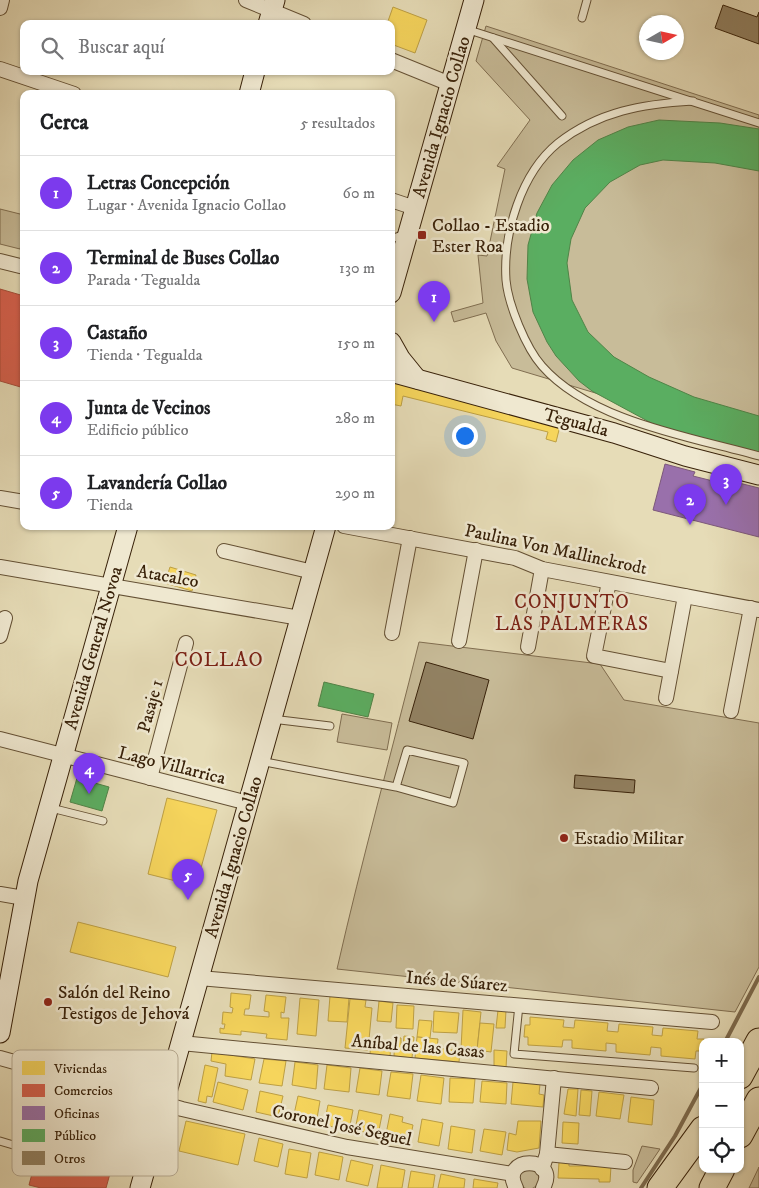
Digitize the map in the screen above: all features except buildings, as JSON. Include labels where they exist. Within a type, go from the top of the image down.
[{"type":"highway","points":[[744,1068],[759,1040]]},
{"type":"highway","points":[[744,1128],[759,1100]]},
{"type":"highway","points":[[660,1188],[699,1134]]},
{"type":"highway","points":[[680,1188],[699,1153]]},
{"type":"highway","points":[[712,1188],[721,1173]]},
{"type":"highway","points":[[717,1188],[722,1173]]},
{"type":"main road","name":"Avenida Ignacio Collao","points":[[395,268],[400,236],[415,208],[474,0]]},
{"type":"main road","points":[[250,90],[254,75]]},
{"type":"main road","points":[[395,349],[403,363],[417,380]]},
{"type":"main road","name":"Tegualda","points":[[395,373],[621,435],[685,456],[759,475]]},
{"type":"main road","name":"Avenida General Novoa","points":[[0,1033],[24,898],[127,530]]},
{"type":"main road","name":"Avenida Ignacio Collao","points":[[178,1054],[325,530]]},
{"type":"street","points":[[0,8],[2,0]]},
{"type":"street","points":[[246,0],[294,20]]},
{"type":"street","points":[[395,62],[450,84]]},
{"type":"street","points":[[0,69],[62,90]]},
{"type":"street","points":[[395,201],[415,208]]},
{"type":"street","points":[[0,261],[20,266]]},
{"type":"street","points":[[0,498],[20,501]]},
{"type":"street","name":"Paulina Von Mallinckrodt","points":[[366,530],[515,558],[542,569],[755,609]]},
{"type":"street","points":[[392,633],[410,538]]},
{"type":"street","points":[[459,641],[476,550]]},
{"type":"street","points":[[224,551],[313,572]]},
{"type":"street","name":"Atacalco","points":[[0,567],[300,618]]},
{"type":"street","points":[[528,647],[542,569]]},
{"type":"street","points":[[609,582],[594,656],[671,671]]},
{"type":"street","points":[[666,698],[685,596]]},
{"type":"street","points":[[731,711],[755,609]]},
{"type":"street","points":[[0,636],[5,618]]},
{"type":"street","name":"Pasaje 1","points":[[150,778],[186,643]]},
{"type":"street","name":"Lago Villarrica","points":[[0,739],[248,803]]},
{"type":"street","points":[[0,894],[24,898]]},
{"type":"street","name":"Inés de Súarez","points":[[199,978],[712,1022]]},
{"type":"street","name":"Aníbal de las Casas","points":[[181,1043],[651,1088]]},
{"type":"street","points":[[542,1168],[547,1154],[554,1078]]},
{"type":"street","name":"Coronel José Seguel","points":[[178,1106],[354,1149],[515,1181]]},
{"type":"street","points":[[547,1154],[625,1162]]},
{"type":"street","points":[[515,1181],[517,1167],[524,1163],[536,1164],[542,1168],[546,1177],[543,1188]]},
{"type":"lane","points":[[582,18],[587,0]]},
{"type":"lane","points":[[466,29],[759,123]]},
{"type":"lane","points":[[493,38],[562,116]]},
{"type":"lane","points":[[693,102],[662,103],[624,109],[583,127],[558,144],[533,170],[516,209],[508,244],[507,285],[521,329],[542,366],[570,391],[610,413],[759,456]]},
{"type":"lane","points":[[272,719],[330,726]]},
{"type":"lane","points":[[260,761],[396,787],[453,803],[464,763],[407,750],[396,787]]},
{"type":"lane","points":[[48,807],[103,820]]},
{"type":"lane","points":[[519,1005],[514,1054],[694,1068]]},
{"type":"lane","points":[[0,1141],[12,1145]]},
{"type":"shaded area","points":[[486,26],[759,115],[759,442],[512,368],[496,341],[486,313],[454,322],[451,312],[483,303],[478,255],[487,256],[505,169],[497,166],[530,120],[476,61]]},
{"type":"shaded area","points":[[0,209],[20,214],[20,249],[0,244]]},
{"type":"shaded area","name":"Estadio Militar","points":[[419,642],[600,664],[624,700],[759,723],[759,967],[735,1012],[337,969]]},
{"type":"shaded area","points":[[342,714],[392,723],[387,750],[337,742]]},
{"type":"shaded area","points":[[642,1146],[660,1149],[637,1183],[633,1182],[633,1170]]},
{"type":"shaded area","points":[[759,1167],[759,1188],[749,1188]]},
{"type":"shaded area","points":[[529,1169],[536,1172],[539,1179],[536,1186],[529,1189],[522,1186],[519,1179],[522,1172]]},
{"type":"waterway","points":[[727,1038],[759,977]]},
{"type":"waterway","points":[[641,1188],[675,1136],[699,1091]]},
{"type":"place","name":"Collao - Estadio Ester Roa","points":[[422,235]]},
{"type":"place","name":"Letras Concepción","points":[[434,322]]},
{"type":"place","name":"Castaño","points":[[726,505]]},
{"type":"place","name":"Terminal de Buses Collao","points":[[690,525]]},
{"type":"place","name":"Junta de Vecinos","points":[[89,794]]},
{"type":"place","name":"Estadio Militar","points":[[564,838]]},
{"type":"place","name":"Lavandería Collao","points":[[188,900]]},
{"type":"place","name":"Salón del Reino Testigos de Jehová","points":[[48,1002]]},
{"type":"district","name":"CONJUNTO LAS PALMERAS","points":[[572,612]]},
{"type":"district","name":"COLLAO","points":[[219,659]]}]
